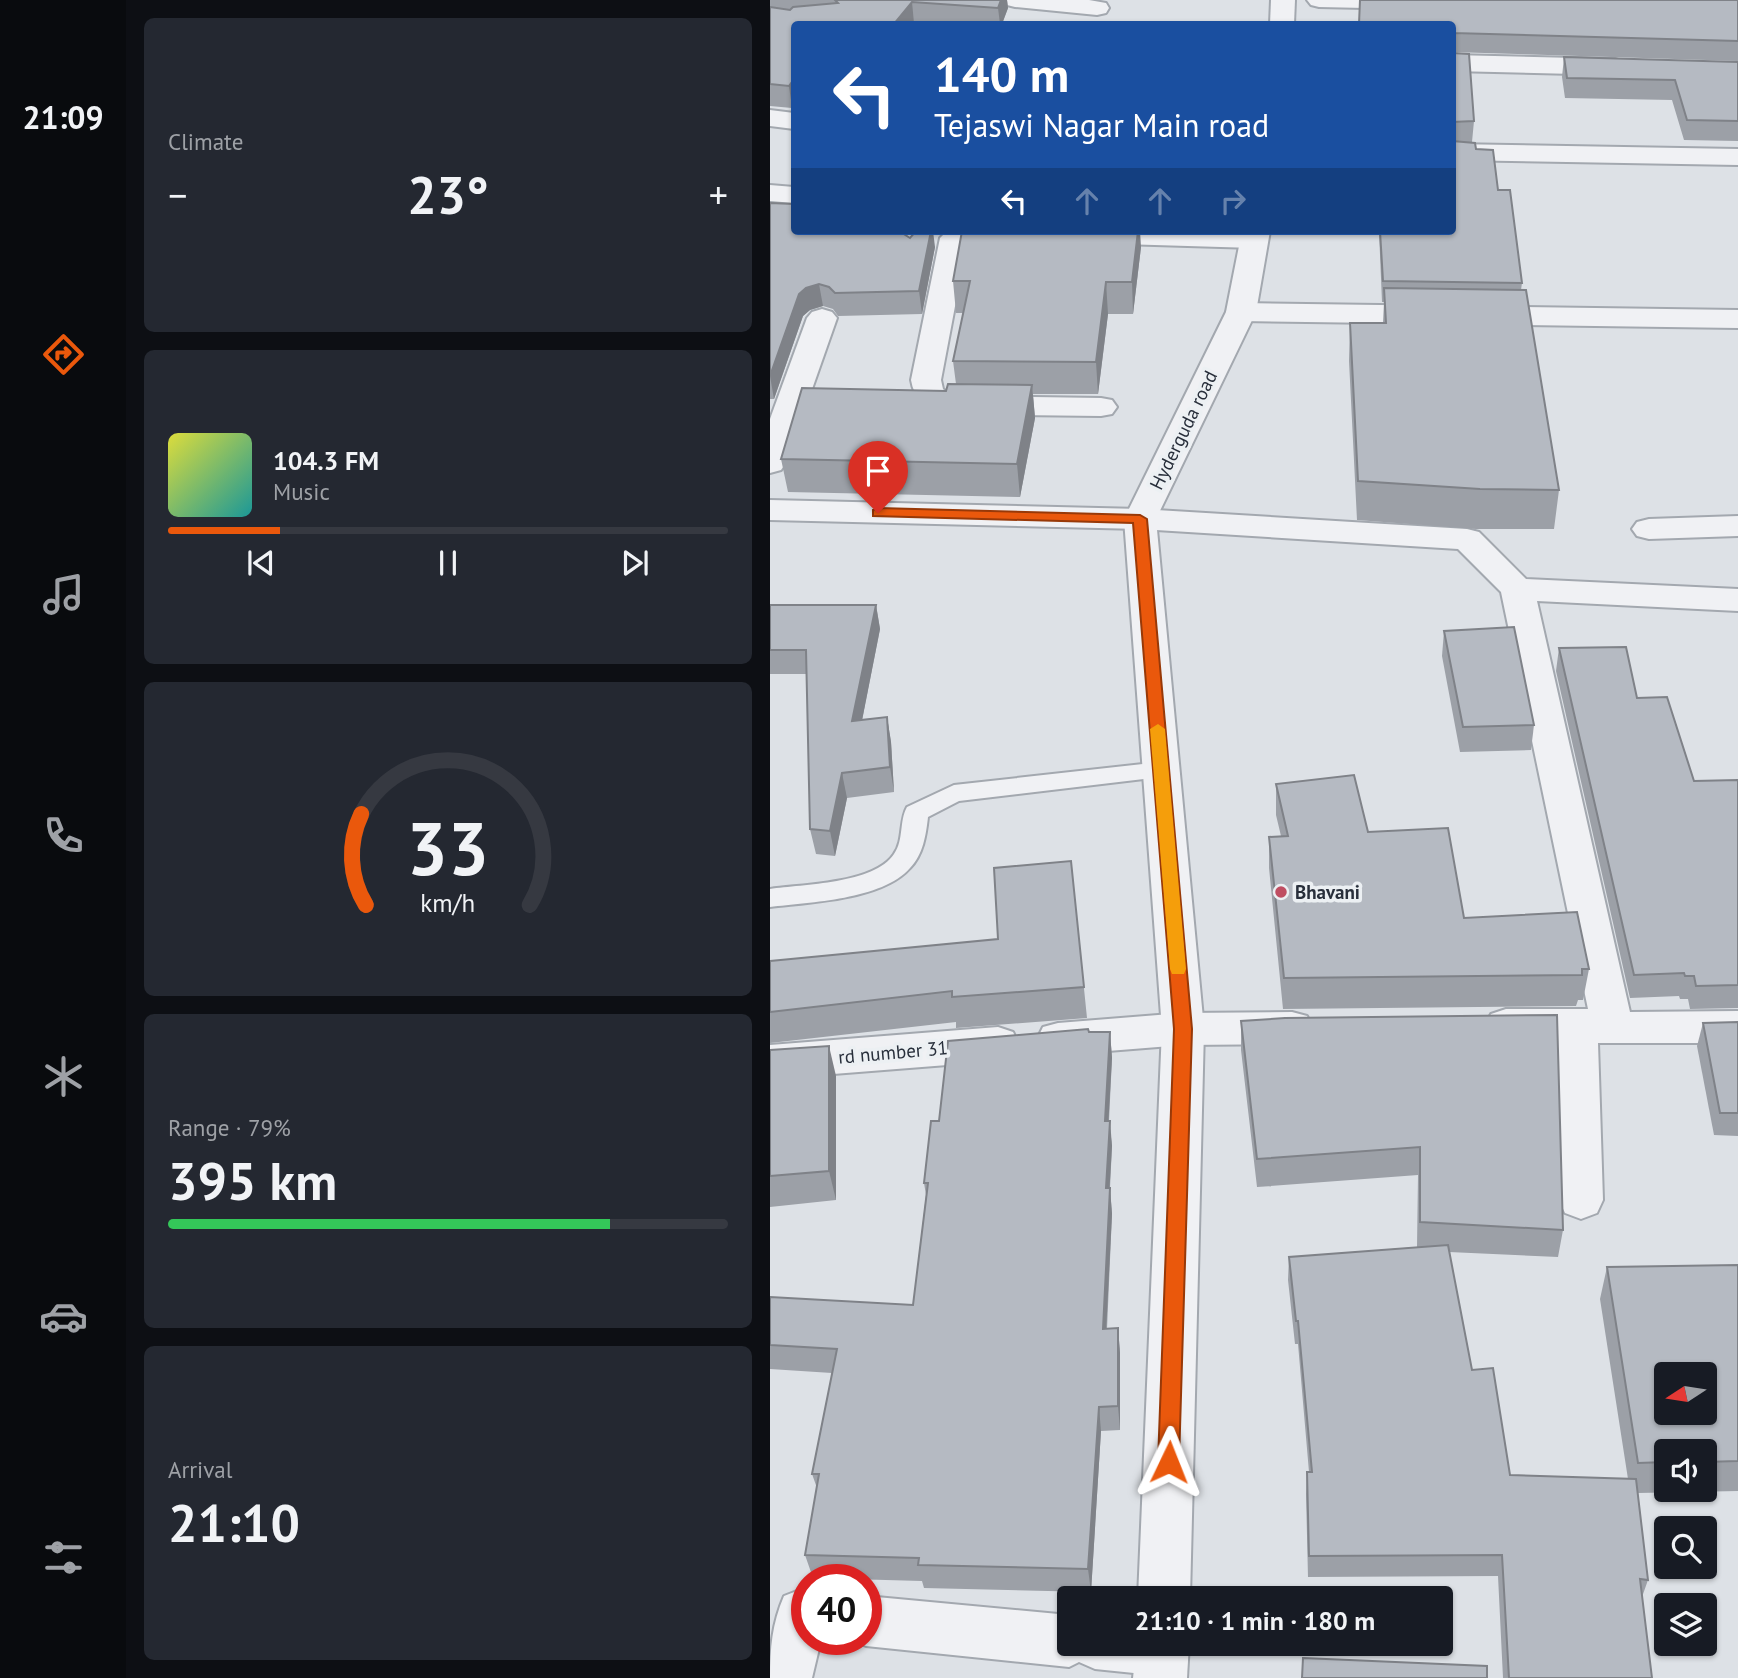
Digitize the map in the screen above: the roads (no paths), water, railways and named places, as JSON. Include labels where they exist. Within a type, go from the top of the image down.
[{"type":"street","points":[[1015,0],[1096,11]]},
{"type":"street","points":[[1282,21],[1283,0]]},
{"type":"street","points":[[1319,0],[1431,2]]},
{"type":"street","points":[[1456,63],[1643,68]]},
{"type":"street","points":[[770,118],[791,121]]},
{"type":"street","points":[[1456,152],[1738,157]]},
{"type":"street","points":[[770,194],[791,195]]},
{"type":"street","points":[[962,235],[954,238],[926,380],[928,392],[943,405],[1101,407]]},
{"type":"street","name":"Hyderguda road","points":[[1140,519],[1241,312],[1255,235]]},
{"type":"street","points":[[1241,312],[1738,319]]},
{"type":"street","points":[[770,463],[793,430],[822,318]]},
{"type":"street","points":[[770,510],[907,504],[1467,539],[1517,589],[1595,1026],[1581,1200]]},
{"type":"street","points":[[1140,519],[1183,1029],[1164,1586]]},
{"type":"street","points":[[1648,529],[1738,526]]},
{"type":"street","points":[[1517,589],[1738,600]]},
{"type":"street","points":[[1468,1025],[1738,1027]]},
{"type":"street","name":"rd number 31","points":[[770,1062],[1183,1029],[1332,1027]]},
{"type":"street","points":[[882,1623],[1057,1640]]},
{"type":"street","points":[[785,1678],[791,1630]]},
{"type":"lane","points":[[770,898],[875,881],[901,863],[915,834],[916,813],[954,793],[1161,770]]},
{"type":"place","name":"Bhavani","points":[[1281,892]]}]
